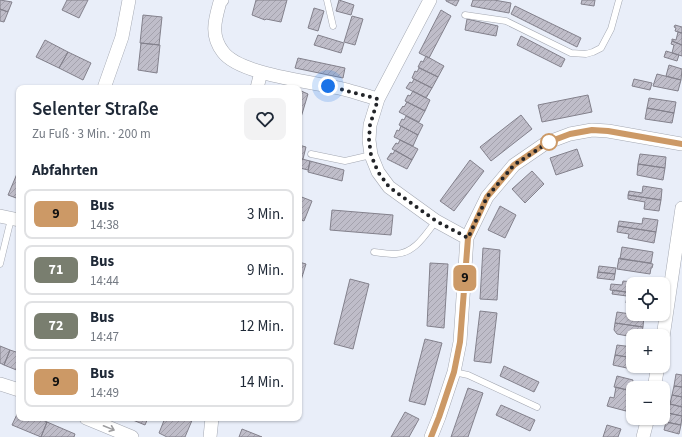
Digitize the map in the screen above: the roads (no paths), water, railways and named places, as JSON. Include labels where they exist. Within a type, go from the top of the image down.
[{"type":"street","points":[[105,85],[122,37],[129,0]]},
{"type":"street","points":[[222,0],[220,2],[214,23],[216,39],[223,52],[236,64],[261,72],[343,89],[378,99]]},
{"type":"street","points":[[430,0],[378,99],[370,125],[369,140],[371,155],[378,172],[389,187],[436,221],[468,238]]},
{"type":"street","points":[[258,85],[261,72]]},
{"type":"street","points":[[431,437],[454,372],[460,342],[468,238],[487,197],[514,165],[546,143],[570,134],[592,130],[608,131],[682,144]]},
{"type":"street","points":[[664,329],[682,208]]},
{"type":"street","points":[[0,384],[16,389]]},
{"type":"street","points":[[93,421],[132,437]]},
{"type":"street","points":[[210,437],[212,421]]},
{"type":"street","points":[[643,437],[646,425]]},
{"type":"lane","points":[[327,0],[333,26]]},
{"type":"lane","points":[[465,15],[506,21],[571,53],[586,54],[601,48],[611,29],[619,0]]},
{"type":"lane","points":[[311,154],[345,161],[371,155]]},
{"type":"lane","points":[[0,264],[10,219]]},
{"type":"lane","points":[[374,252],[397,254],[410,251],[420,242],[436,221]]},
{"type":"lane","points":[[454,372],[468,375],[537,407]]}]
